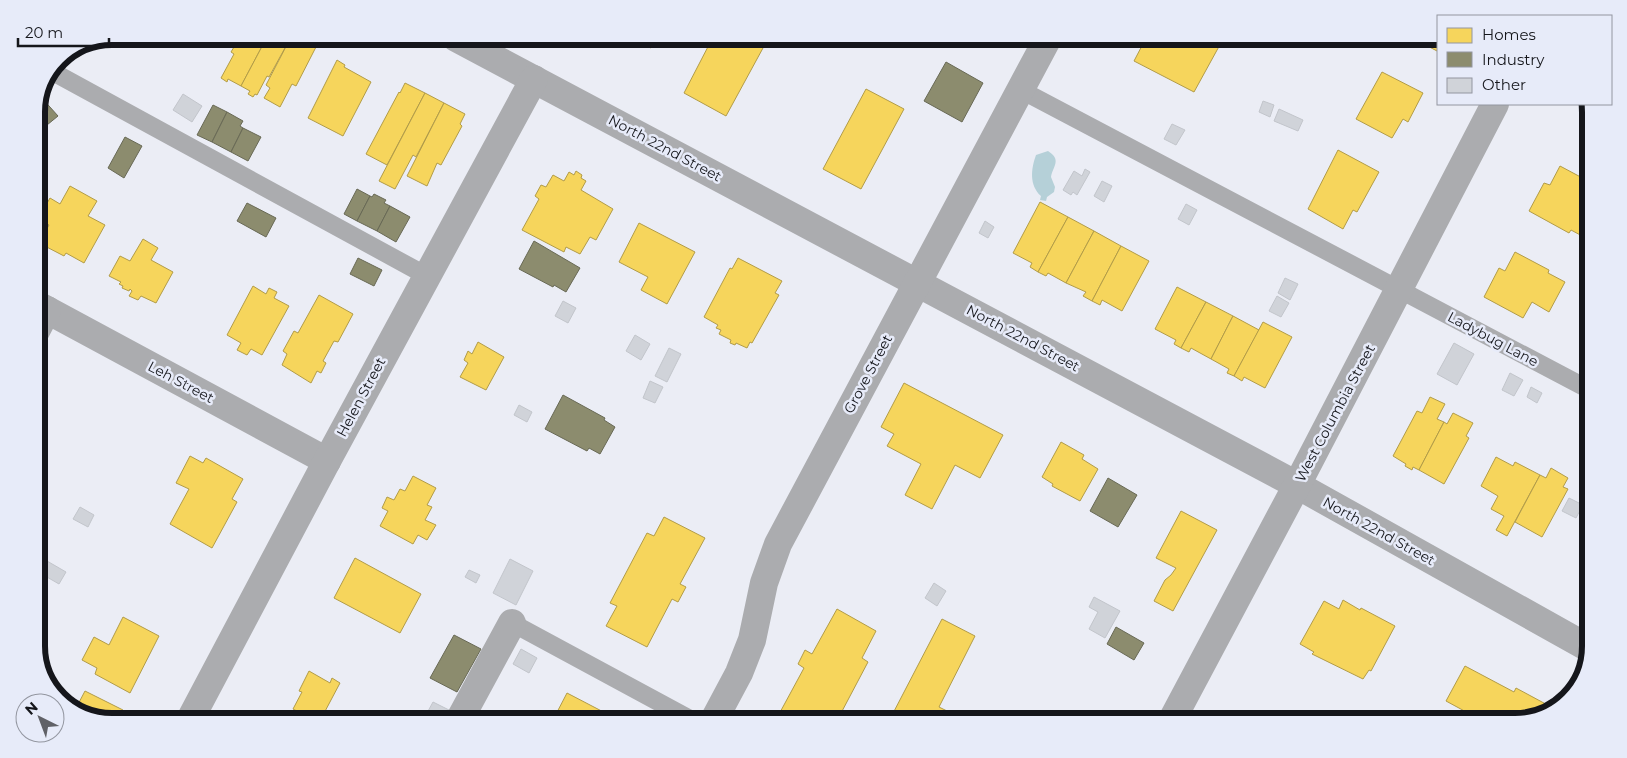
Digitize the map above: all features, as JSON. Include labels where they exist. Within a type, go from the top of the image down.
[{"type":"street","name":"North 22nd Street","points":[[469,45],[1297,485],[1582,644]]},
{"type":"street","name":"Grove Street","points":[[718,713],[739,673],[752,640],[764,583],[778,544],[1044,45]]},
{"type":"street","name":"Helen Street","points":[[194,713],[326,461],[534,79]]},
{"type":"street","name":"West Columbia Street","points":[[1176,713],[1297,485],[1494,105]]},
{"type":"street","name":"Leh Street","points":[[45,318],[326,461]]},
{"type":"street","points":[[463,713],[512,623]]},
{"type":"lane","points":[[57,75],[427,276]]},
{"type":"lane","name":"Ladybug Lane","points":[[1020,90],[1582,385]]},
{"type":"lane","points":[[512,623],[679,713]]},
{"type":"water","points":[[1048,151],[1055,157],[1056,163],[1051,177],[1055,187],[1054,192],[1047,197],[1046,201],[1040,200],[1041,196],[1034,187],[1032,171],[1036,155]]},
{"type":"building: Homes","points":[[235,45],[263,45],[241,86],[228,79],[227,82],[221,78],[234,54],[231,52]]},
{"type":"building: Homes","points":[[263,45],[287,45],[257,95],[255,94],[253,97],[248,94],[250,91],[241,86]]},
{"type":"building: Homes","points":[[287,45],[314,45],[316,47],[296,86],[292,84],[280,107],[264,98],[270,88],[266,85]]},
{"type":"building: Homes","points":[[709,45],[763,45],[726,116],[684,93]]},
{"type":"building: Homes","points":[[1142,45],[1220,45],[1194,92],[1134,61]]},
{"type":"building: Homes","points":[[1426,45],[1437,45],[1437,51]]},
{"type":"building: Homes","points":[[337,60],[345,65],[344,67],[371,82],[343,136],[308,118]]},
{"type":"building: Homes","points":[[1382,72],[1423,93],[1408,122],[1403,119],[1392,138],[1356,119]]},
{"type":"building: Homes","points":[[405,83],[425,93],[387,165],[366,154]]},
{"type":"building: Homes","points":[[866,89],[904,109],[861,189],[823,169]]},
{"type":"building: Homes","points":[[425,93],[444,103],[416,157],[413,155],[395,189],[379,181]]},
{"type":"building: Homes","points":[[444,103],[465,114],[460,124],[462,126],[441,165],[437,163],[427,186],[407,176]]},
{"type":"building: Homes","points":[[1338,150],[1379,172],[1357,212],[1353,210],[1343,229],[1308,209]]},
{"type":"building: Homes","points":[[1560,166],[1582,178],[1582,236],[1571,230],[1569,233],[1529,211],[1544,183],[1550,185]]},
{"type":"building: Homes","points":[[576,171],[586,181],[581,190],[613,209],[596,240],[590,237],[580,254],[566,247],[564,252],[522,230],[539,199],[535,196],[541,185],[546,187],[553,175],[564,181],[569,172],[574,175]]},
{"type":"building: Homes","points":[[70,186],[97,201],[88,216],[105,225],[84,263],[66,253],[64,256],[45,246],[45,232],[49,225],[45,223],[45,207],[50,198],[60,204]]},
{"type":"building: Homes","points":[[1040,202],[1068,217],[1038,272],[1030,267],[1032,263],[1013,253]]},
{"type":"building: Homes","points":[[1068,217],[1094,231],[1066,283],[1048,273],[1046,276],[1038,272]]},
{"type":"building: Homes","points":[[639,223],[695,252],[667,304],[641,290],[648,277],[619,262]]},
{"type":"building: Homes","points":[[1094,231],[1121,246],[1092,301],[1083,296],[1086,292],[1066,283]]},
{"type":"building: Homes","points":[[143,239],[158,248],[151,260],[173,272],[156,303],[141,296],[138,300],[129,296],[132,291],[130,289],[129,291],[122,288],[123,286],[119,284],[121,282],[109,276],[120,256],[130,261]]},
{"type":"building: Homes","points":[[1121,246],[1149,261],[1122,311],[1102,300],[1100,305],[1092,301]]},
{"type":"building: Homes","points":[[1515,252],[1549,270],[1548,273],[1565,282],[1549,312],[1532,302],[1523,318],[1484,297],[1499,268],[1505,271]]},
{"type":"building: Homes","points":[[738,258],[782,281],[775,293],[779,295],[752,343],[750,342],[747,348],[736,343],[735,345],[730,343],[731,340],[719,334],[721,330],[716,328],[718,325],[704,317],[730,268],[732,269]]},
{"type":"building: Homes","points":[[253,286],[266,294],[269,288],[277,292],[274,298],[289,306],[262,355],[251,349],[247,355],[237,350],[241,343],[227,335]]},
{"type":"building: Homes","points":[[1177,287],[1206,302],[1181,348],[1174,344],[1176,340],[1155,329]]},
{"type":"building: Homes","points":[[319,295],[353,314],[338,342],[334,341],[323,361],[326,363],[321,373],[317,371],[311,383],[282,365],[287,354],[283,351],[294,331],[298,333]]},
{"type":"building: Homes","points":[[1206,302],[1233,316],[1211,359],[1191,348],[1189,352],[1181,348]]},
{"type":"building: Homes","points":[[1233,316],[1259,330],[1234,376],[1227,373],[1229,369],[1211,359]]},
{"type":"building: Homes","points":[[1263,322],[1292,337],[1265,388],[1244,377],[1242,381],[1234,376]]},
{"type":"building: Homes","points":[[478,342],[504,357],[486,390],[460,377],[468,363],[464,360],[468,351],[472,354]]},
{"type":"building: Homes","points":[[904,383],[1003,435],[980,478],[955,465],[932,509],[905,495],[921,464],[887,446],[894,434],[881,427]]},
{"type":"building: Homes","points":[[1430,397],[1445,404],[1437,419],[1444,422],[1419,470],[1413,467],[1412,470],[1393,456],[1417,411],[1422,413]]},
{"type":"building: Homes","points":[[1453,413],[1473,423],[1466,436],[1469,438],[1444,484],[1419,470],[1444,422],[1447,424]]},
{"type":"building: Homes","points":[[1061,442],[1084,455],[1082,459],[1098,469],[1080,501],[1052,486],[1053,484],[1042,477]]},
{"type":"building: Homes","points":[[190,456],[203,463],[206,458],[243,479],[232,499],[237,502],[212,548],[170,524],[189,489],[176,483]]},
{"type":"building: Homes","points":[[1496,457],[1513,466],[1515,462],[1540,475],[1507,536],[1496,530],[1504,516],[1491,509],[1498,496],[1481,486]]},
{"type":"building: Homes","points":[[1551,468],[1568,478],[1563,487],[1568,489],[1542,537],[1515,522],[1540,475],[1546,478]]},
{"type":"building: Homes","points":[[413,476],[436,488],[427,505],[432,507],[425,520],[436,525],[427,540],[418,535],[413,544],[380,526],[388,511],[382,508],[387,497],[394,500],[400,489],[405,491]]},
{"type":"building: Homes","points":[[1181,511],[1217,530],[1173,611],[1154,601],[1165,580],[1176,568],[1156,558]]},
{"type":"building: Homes","points":[[664,517],[705,538],[680,584],[686,587],[678,602],[672,599],[647,647],[606,626],[617,606],[610,603],[647,533],[654,536]]},
{"type":"building: Homes","points":[[355,558],[421,594],[400,633],[334,598]]},
{"type":"building: Homes","points":[[1343,600],[1395,626],[1371,671],[1369,670],[1363,679],[1312,654],[1314,652],[1300,644],[1324,601],[1339,609]]},
{"type":"building: Homes","points":[[837,609],[876,631],[862,658],[868,662],[841,713],[832,711],[831,713],[780,713],[804,668],[798,664],[805,650],[812,654]]},
{"type":"building: Homes","points":[[123,617],[159,636],[130,693],[95,674],[97,668],[82,660],[94,637],[109,645]]},
{"type":"building: Homes","points":[[942,619],[975,636],[939,707],[951,713],[893,713]]},
{"type":"building: Homes","points":[[1465,666],[1514,692],[1516,688],[1547,705],[1537,709],[1515,713],[1468,713],[1446,701]]},
{"type":"building: Homes","points":[[309,671],[330,683],[332,678],[340,683],[324,713],[300,713],[293,709],[302,692],[299,691]]},
{"type":"building: Homes","points":[[85,691],[123,710],[122,713],[99,712],[78,704]]},
{"type":"building: Homes","points":[[567,693],[605,713],[557,713]]},
{"type":"building: Industry","points":[[946,62],[983,83],[962,122],[924,101]]},
{"type":"building: Industry","points":[[46,102],[58,116],[45,127]]},
{"type":"building: Industry","points":[[213,105],[227,112],[212,142],[197,135]]},
{"type":"building: Industry","points":[[227,112],[243,121],[240,126],[243,128],[231,152],[212,142]]},
{"type":"building: Industry","points":[[243,128],[261,137],[248,161],[231,152]]},
{"type":"building: Industry","points":[[125,137],[142,146],[124,178],[108,168]]},
{"type":"building: Industry","points":[[357,189],[370,196],[357,221],[344,214]]},
{"type":"building: Industry","points":[[374,194],[386,200],[384,203],[390,206],[377,231],[357,221],[370,196],[372,197]]},
{"type":"building: Industry","points":[[247,203],[276,218],[266,237],[237,221]]},
{"type":"building: Industry","points":[[390,206],[410,217],[396,242],[377,231]]},
{"type":"building: Industry","points":[[534,241],[580,268],[566,292],[519,269]]},
{"type":"building: Industry","points":[[358,258],[382,270],[374,286],[350,274]]},
{"type":"building: Industry","points":[[563,395],[605,418],[604,420],[615,427],[600,454],[589,448],[587,451],[545,429]]},
{"type":"building: Industry","points":[[1108,478],[1137,495],[1118,527],[1090,511]]},
{"type":"building: Industry","points":[[1116,627],[1144,643],[1134,660],[1107,644]]},
{"type":"building: Industry","points":[[454,635],[481,649],[457,692],[430,678]]},
{"type":"building: Other","points":[[183,94],[202,106],[192,122],[173,110]]},
{"type":"building: Other","points":[[1263,101],[1274,105],[1270,117],[1259,112]]},
{"type":"building: Other","points":[[1279,109],[1303,120],[1298,131],[1274,121]]},
{"type":"building: Other","points":[[1172,124],[1185,130],[1176,145],[1164,139]]},
{"type":"building: Other","points":[[1085,169],[1090,172],[1077,195],[1073,192],[1071,195],[1063,190],[1074,171],[1082,176]]},
{"type":"building: Other","points":[[1102,181],[1112,186],[1104,202],[1094,196]]},
{"type":"building: Other","points":[[1186,204],[1197,210],[1189,225],[1178,219]]},
{"type":"building: Other","points":[[985,221],[994,227],[988,238],[979,233]]},
{"type":"building: Other","points":[[1285,278],[1298,284],[1290,300],[1278,293]]},
{"type":"building: Other","points":[[1277,296],[1289,303],[1281,317],[1269,311]]},
{"type":"building: Other","points":[[563,301],[576,308],[568,323],[555,316]]},
{"type":"building: Other","points":[[635,335],[650,344],[641,360],[626,351]]},
{"type":"building: Other","points":[[1454,343],[1474,354],[1457,385],[1437,374]]},
{"type":"building: Other","points":[[669,348],[681,354],[667,382],[655,376]]},
{"type":"building: Other","points":[[1510,373],[1523,380],[1514,396],[1502,390]]},
{"type":"building: Other","points":[[650,381],[663,387],[655,403],[643,398]]},
{"type":"building: Other","points":[[1531,387],[1542,393],[1537,403],[1527,397]]},
{"type":"building: Other","points":[[519,405],[532,412],[527,422],[514,415]]},
{"type":"building: Other","points":[[1569,498],[1582,504],[1576,518],[1562,511]]},
{"type":"building: Other","points":[[80,507],[94,515],[88,527],[73,519]]},
{"type":"building: Other","points":[[510,559],[533,571],[516,605],[493,593]]},
{"type":"building: Other","points":[[47,561],[66,572],[59,584],[45,576],[45,564]]},
{"type":"building: Other","points":[[469,570],[480,575],[476,583],[465,577]]},
{"type":"building: Other","points":[[934,583],[946,591],[937,606],[925,598]]},
{"type":"building: Other","points":[[1094,597],[1120,611],[1105,638],[1089,629],[1098,612],[1089,607]]},
{"type":"building: Other","points":[[521,649],[537,658],[529,673],[513,664]]},
{"type":"building: Other","points":[[433,702],[449,710],[447,713],[427,713]]}]
